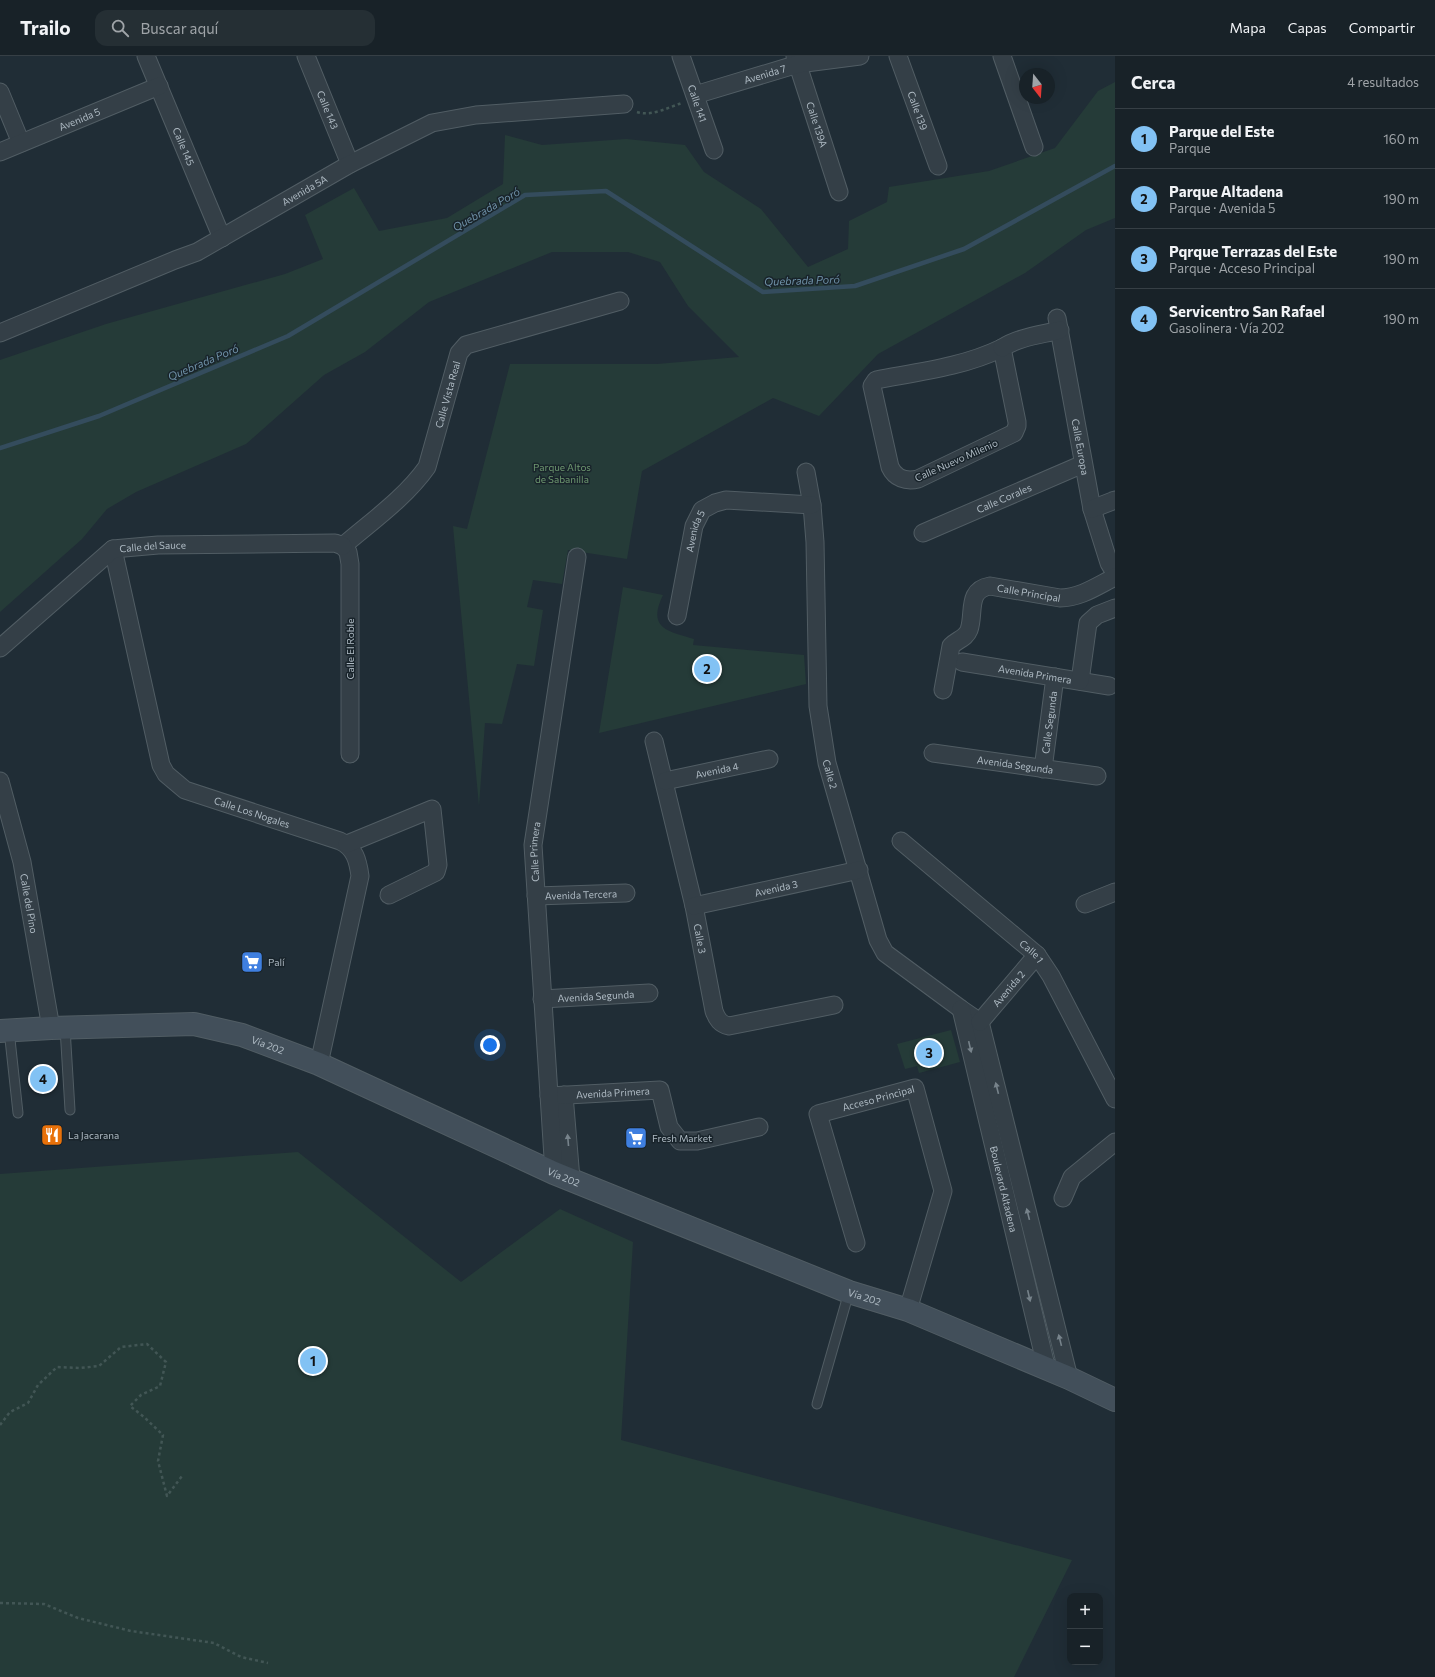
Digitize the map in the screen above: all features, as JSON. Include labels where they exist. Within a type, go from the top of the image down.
[{"type":"main road","name":"Vía 202","points":[[4,1031],[194,1024],[242,1035],[318,1064],[562,1176],[849,1292],[908,1310],[1069,1378],[1115,1400]]},
{"type":"street","name":"Calle 145","points":[[146,56],[222,238]]},
{"type":"street","name":"Calle 143","points":[[306,56],[350,164]]},
{"type":"street","name":"Calle 141","points":[[681,56],[714,150]]},
{"type":"street","name":"Avenida 7","points":[[695,97],[797,60],[860,56]]},
{"type":"street","name":"Calle 139","points":[[898,56],[938,166]]},
{"type":"street","points":[[1002,56],[1034,147]]},
{"type":"street","name":"Calle 139A","points":[[797,60],[839,192]]},
{"type":"street","name":"Avenida 5","points":[[0,152],[159,86]]},
{"type":"street","points":[[0,92],[21,143]]},
{"type":"street","name":"Avenida 5A","points":[[0,333],[197,252],[350,164],[432,123],[476,115],[624,104]]},
{"type":"street","name":"Calle Vista Real","points":[[344,546],[403,494],[419,478],[427,467],[459,354],[466,345],[620,301]]},
{"type":"street","name":"Calle Nuevo Milenio","points":[[1002,348],[1017,422],[1014,433],[918,479],[910,480],[898,477],[890,466],[872,386],[876,380],[987,356],[1010,343],[1059,324]]},
{"type":"street","name":"Calle Europa","points":[[1059,324],[1092,509],[1109,563],[1115,573]]},
{"type":"street","name":"Calle Corales","points":[[923,533],[1084,464]]},
{"type":"street","name":"Calle 2","points":[[806,472],[812,505],[815,542],[818,706],[828,763],[878,940],[885,953],[961,1010],[980,1022]]},
{"type":"street","name":"Avenida 5","points":[[677,616],[694,526],[702,510],[715,503],[726,500],[812,505]]},
{"type":"street","points":[[1092,509],[1115,500]]},
{"type":"street","name":"Calle del Sauce","points":[[0,648],[113,548],[158,545],[334,543],[344,546]]},
{"type":"street","name":"Calle El Roble","points":[[344,546],[348,552],[350,564],[350,754]]},
{"type":"street","name":"Calle Los Nogales","points":[[113,548],[161,764],[166,774],[185,790],[347,844]]},
{"type":"street","name":"Calle Primera","points":[[562,1176],[556,1095],[542,999],[533,845],[577,557]]},
{"type":"street","name":"Calle Principal","points":[[943,690],[951,646],[966,636],[969,630],[974,595],[978,590],[990,586],[1060,598],[1069,598],[1078,596],[1115,577]]},
{"type":"street","points":[[1080,681],[1088,624],[1097,615],[1115,608]]},
{"type":"street","name":"Avenida Primera","points":[[962,662],[1109,686]]},
{"type":"street","name":"Calle Segunda","points":[[1043,768],[1055,677]]},
{"type":"street","name":"Calle 3","points":[[654,741],[665,781],[694,906],[714,1011],[718,1019],[722,1024],[729,1026],[834,1006]]},
{"type":"street","name":"Avenida Segunda","points":[[933,753],[1097,776]]},
{"type":"street","name":"Avenida 4","points":[[665,781],[769,759]]},
{"type":"street","name":"Calle del Pino","points":[[0,781],[22,862],[58,1028]]},
{"type":"street","points":[[318,1064],[360,876],[355,854],[347,844],[432,809],[438,865],[436,872],[389,895]]},
{"type":"street","name":"Calle 1","points":[[901,841],[1037,955],[1051,976],[1115,1099]]},
{"type":"street","name":"Avenida 3","points":[[694,906],[858,870]]},
{"type":"street","points":[[1085,904],[1115,892]]},
{"type":"street","name":"Avenida Tercera","points":[[536,896],[626,893]]},
{"type":"street","name":"Avenida 2","points":[[980,1022],[1037,955]]},
{"type":"street","name":"Avenida Segunda","points":[[542,999],[649,993]]},
{"type":"street","name":"Boulevard Altadena","points":[[961,1010],[1047,1370]]},
{"type":"street","name":"Boulevard Altadena","points":[[980,1022],[1069,1378]]},
{"type":"street","name":"Acceso Principal","points":[[856,1243],[818,1114],[915,1088],[943,1191],[908,1310]]},
{"type":"street","name":"Avenida Primera","points":[[556,1095],[660,1090],[669,1128],[680,1141],[697,1142],[759,1127]]},
{"type":"street","points":[[1063,1198],[1072,1177],[1115,1142]]},
{"type":"street","points":[[994,1151],[1012,1147]]},
{"type":"street","points":[[1024,1273],[1042,1268]]},
{"type":"lane","points":[[58,1028],[70,1110]]},
{"type":"lane","points":[[4,1031],[18,1113]]},
{"type":"lane","points":[[817,1404],[849,1292]]},
{"type":"path","points":[[624,104],[630,103],[639,113],[648,113],[695,97]]},
{"type":"path","points":[[0,1425],[10,1412],[28,1403],[38,1385],[57,1367],[80,1368],[99,1366],[121,1347],[147,1344],[166,1362],[160,1386],[141,1395],[130,1406],[163,1435],[158,1461],[167,1496],[182,1476]]},
{"type":"path","points":[[0,1603],[44,1604],[78,1618],[131,1632],[214,1643],[241,1657],[268,1663]]},
{"type":"green space","name":"Parque Altos de Sabanilla","points":[[1115,82],[1115,218],[1086,230],[1025,273],[878,354],[819,416],[773,398],[642,471],[627,559],[568,550],[562,584],[533,580],[527,607],[543,610],[534,666],[517,664],[502,724],[485,723],[479,806],[453,526],[467,529],[510,364],[657,364],[739,357],[688,306],[660,262],[628,252],[552,252],[429,302],[365,352],[324,375],[246,444],[136,492],[107,509],[82,539],[0,612],[0,360],[106,324],[285,274],[323,259],[305,215],[354,188],[379,231],[447,218],[503,184],[505,135],[542,145],[626,139],[685,145],[704,172],[761,209],[808,267],[848,249],[849,221],[887,202],[889,187],[989,171],[1055,148],[1098,91]]},
{"type":"green space","points":[[623,587],[663,595],[657,615],[662,626],[668,630],[694,639],[693,645],[804,655],[806,684],[599,733]]},
{"type":"green space","points":[[951,1030],[960,1062],[919,1073],[917,1066],[905,1069],[897,1044]]},
{"type":"green space","points":[[298,1152],[461,1282],[560,1209],[633,1242],[621,1440],[1072,1560],[1014,1677],[0,1677],[0,1174]]},
{"type":"waterway","name":"Quebrada Poró","points":[[0,448],[99,416],[288,336],[525,195],[606,191],[763,292],[855,286],[964,249],[1115,166]]},
{"type":"place","name":"Parque Altadena","points":[[707,669]]},
{"type":"place","name":"Palí","points":[[252,962]]},
{"type":"place","name":"Pqrque Terrazas del Este","points":[[929,1053]]},
{"type":"place","name":"Servicentro San Rafael","points":[[43,1079]]},
{"type":"place","name":"La Jacarana","points":[[52,1135]]},
{"type":"place","name":"Fresh Market","points":[[636,1138]]},
{"type":"place","name":"Parque del Este","points":[[313,1361]]}]
